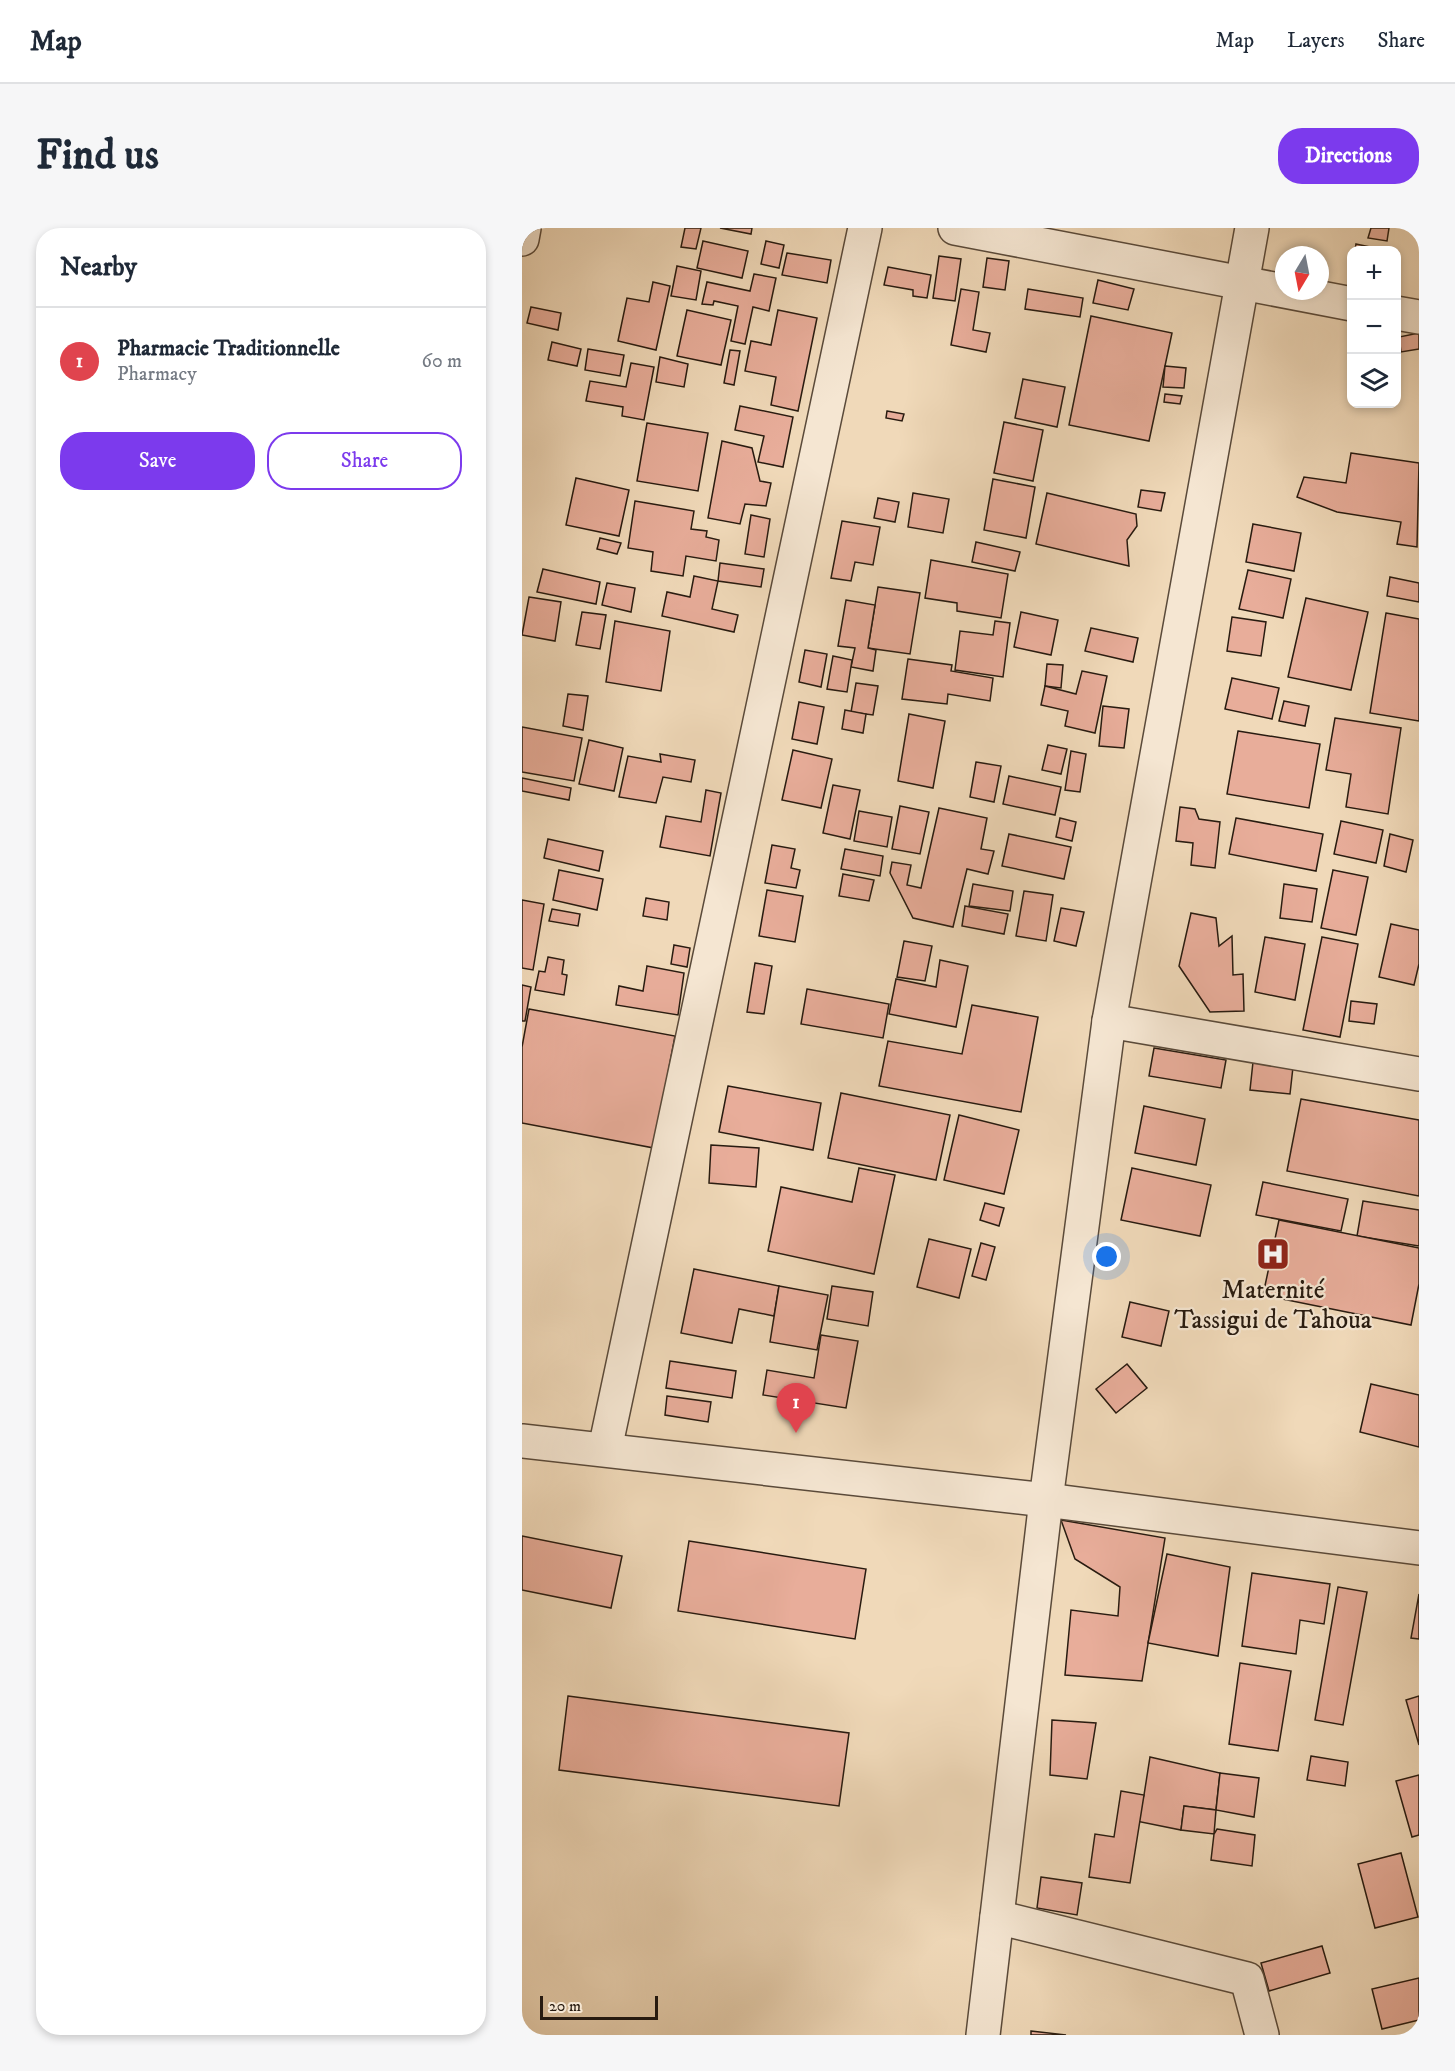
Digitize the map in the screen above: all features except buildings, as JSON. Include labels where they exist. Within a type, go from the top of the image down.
[{"type":"street","points":[[522,239],[524,228]]},
{"type":"street","points":[[605,1449],[865,228]]},
{"type":"street","points":[[955,228],[1347,303]]},
{"type":"street","points":[[983,2035],[1047,1500],[1109,1021],[1240,283],[1252,228]]},
{"type":"street","points":[[1401,314],[1419,317]]},
{"type":"street","points":[[1109,1021],[1419,1074]]},
{"type":"street","points":[[522,1441],[1047,1500],[1419,1548]]},
{"type":"street","points":[[997,1917],[1247,1979],[1262,2035]]},
{"type":"place","name":"Maternité Tassigui de Tahoua","points":[[1273,1254]]},
{"type":"place","name":"Pharmacie Traditionnelle","points":[[796,1433]]}]
